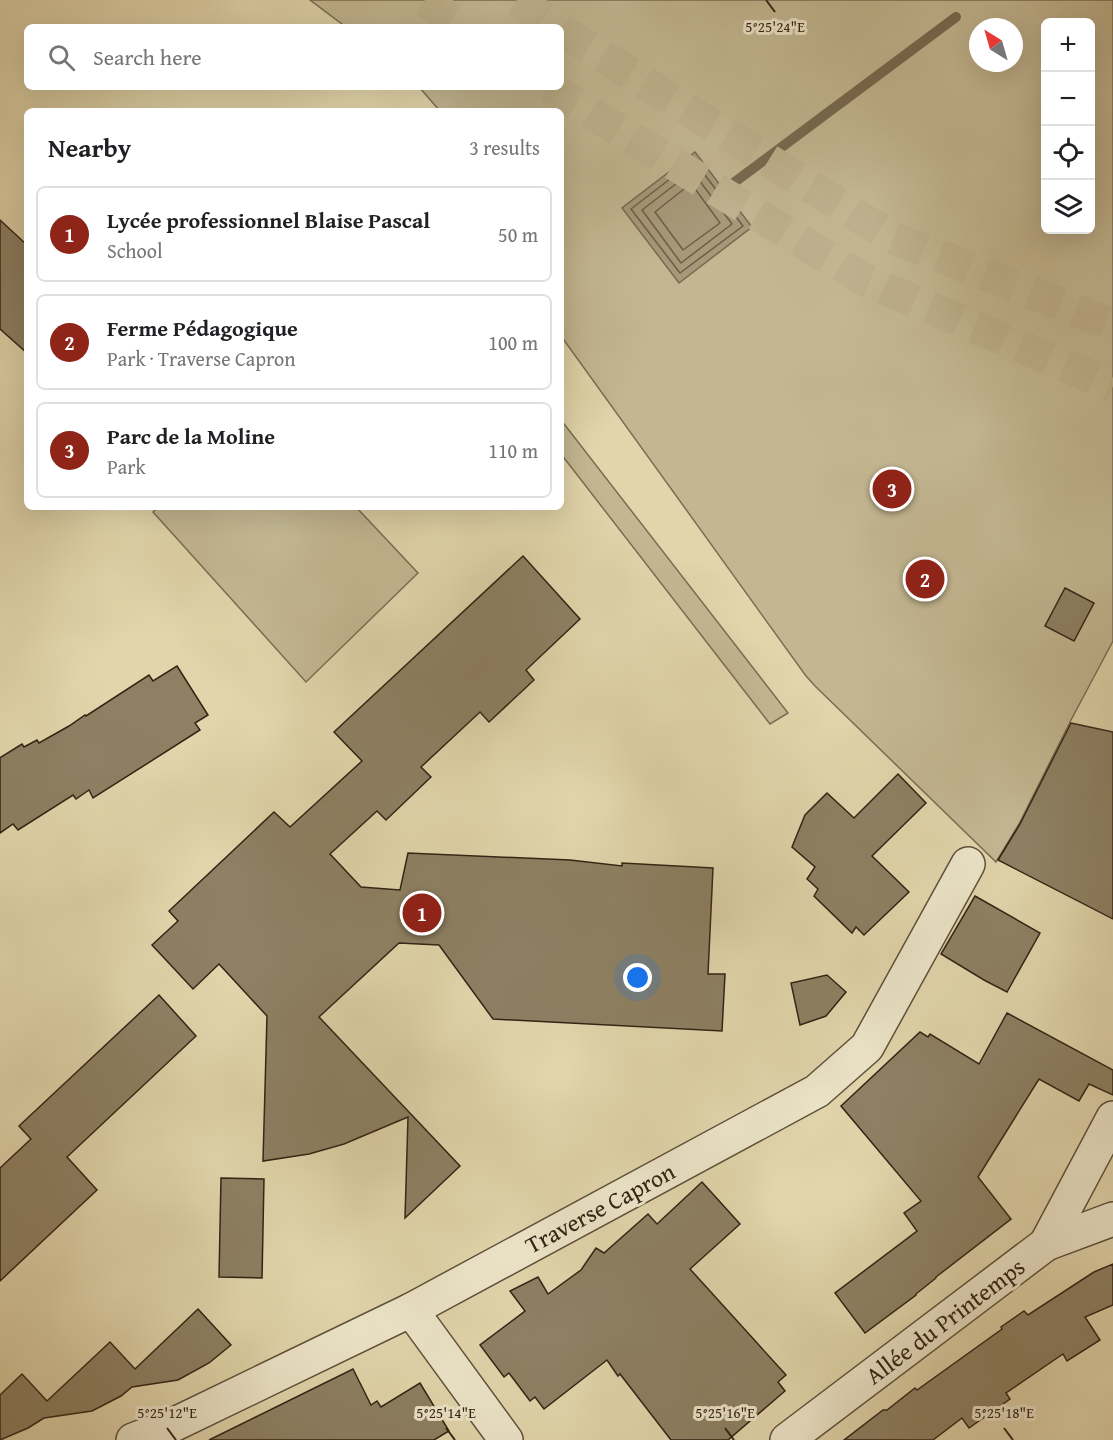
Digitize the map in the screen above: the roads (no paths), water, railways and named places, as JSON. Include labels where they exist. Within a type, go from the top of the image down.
[{"type":"street","name":"Traverse Capron","points":[[133,1440],[175,1424],[411,1310],[817,1091],[867,1047],[968,864]]},
{"type":"street","points":[[1046,1244],[1113,1118]]},
{"type":"street","name":"Allée du Printemps","points":[[787,1440],[1046,1244],[1113,1219]]},
{"type":"street","points":[[411,1310],[506,1440]]},
{"type":"water","points":[[695,152],[752,227],[679,283],[622,208]]},
{"type":"waterway","points":[[724,190],[956,17]]},
{"type":"tunnel","points":[[425,0],[457,24]]},
{"type":"tunnel","points":[[517,0],[553,24]]},
{"type":"tunnel","points":[[564,32],[891,237],[1113,325]]},
{"type":"tunnel","points":[[553,90],[863,279],[1113,386]]},
{"type":"place","name":"Parc de la Moline","points":[[892,489]]},
{"type":"place","name":"Ferme Pédagogique","points":[[925,579]]},
{"type":"place","name":"Lycée professionnel Blaise Pascal","points":[[422,913]]}]
